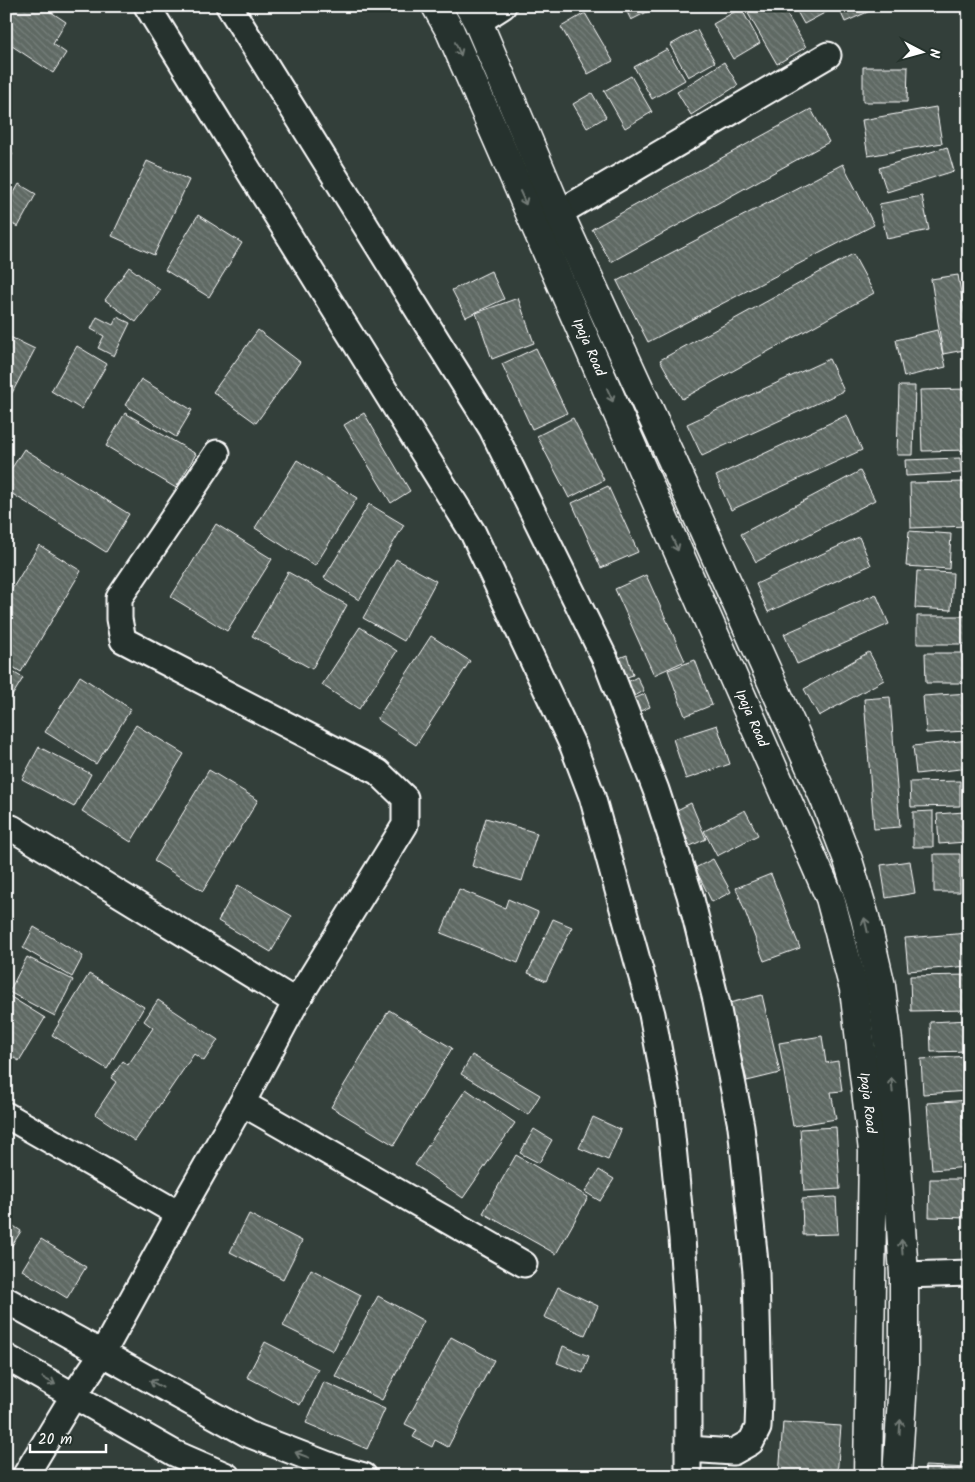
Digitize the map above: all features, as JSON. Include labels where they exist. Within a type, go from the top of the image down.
[{"type":"main road","name":"Ipaja Road","points":[[436,6],[450,31],[830,898],[854,989],[873,1151],[868,1476]]},
{"type":"main road","name":"Ipaja Road","points":[[474,14],[559,213],[683,482],[825,800],[848,860],[865,917],[882,995],[888,1042],[904,1275],[904,1366],[897,1476]]},
{"type":"street","points":[[147,6],[473,533],[573,746],[592,796],[652,1014],[669,1106],[682,1238],[688,1330],[688,1476]]},
{"type":"street","points":[[229,6],[492,429],[606,661],[656,790],[687,886],[716,1000],[741,1126],[756,1272],[759,1399],[758,1428],[751,1442],[734,1452],[689,1449]]},
{"type":"street","points":[[474,14],[503,6]]},
{"type":"street","points":[[559,213],[828,55]]},
{"type":"street","points":[[25,1476],[74,1395],[102,1354],[296,1002],[405,825],[405,798],[378,772],[123,640],[118,598],[218,453]]},
{"type":"street","points":[[12,828],[296,1002]]},
{"type":"street","points":[[242,1103],[524,1264]]},
{"type":"street","points":[[6,1115],[179,1214]]},
{"type":"street","points":[[904,1275],[969,1273]]},
{"type":"street","points":[[6,1300],[248,1434],[339,1469],[364,1476]]},
{"type":"street","points":[[6,1357],[174,1454],[227,1476]]},
{"type":"building","points":[[6,6],[42,6],[66,22],[53,44],[66,53],[53,73],[6,42]]},
{"type":"building","points":[[624,6],[659,6],[631,20]]},
{"type":"building","points":[[752,6],[782,6],[806,47],[777,64],[746,10]]},
{"type":"building","points":[[794,6],[831,6],[832,9],[804,24]]},
{"type":"building","points":[[838,6],[870,6],[872,10],[845,22]]},
{"type":"building","points":[[741,8],[760,43],[733,59],[713,24]]},
{"type":"building","points":[[585,13],[613,61],[588,74],[561,27]]},
{"type":"building","points":[[697,30],[715,62],[688,77],[670,45]]},
{"type":"building","points":[[667,49],[685,80],[652,99],[634,67]]},
{"type":"building","points":[[724,62],[738,85],[691,115],[677,92]]},
{"type":"building","points":[[863,67],[908,67],[907,102],[863,102]]},
{"type":"building","points":[[631,76],[652,112],[625,128],[604,91]]},
{"type":"building","points":[[592,93],[606,117],[587,128],[573,104]]},
{"type":"building","points":[[936,107],[942,143],[868,156],[862,120]]},
{"type":"building","points":[[811,109],[829,142],[611,262],[592,229]]},
{"type":"building","points":[[947,147],[954,171],[887,192],[879,168]]},
{"type":"building","points":[[6,150],[13,154],[6,166]]},
{"type":"building","points":[[147,161],[189,180],[154,255],[112,236]]},
{"type":"building","points":[[843,164],[874,225],[648,342],[617,281]]},
{"type":"building","points":[[19,184],[36,194],[18,227],[6,221],[6,207]]},
{"type":"building","points":[[922,196],[929,230],[887,239],[879,204]]},
{"type":"building","points":[[198,215],[242,243],[209,297],[165,270]]},
{"type":"building","points":[[853,254],[874,293],[682,399],[660,360]]},
{"type":"building","points":[[129,267],[160,290],[136,322],[105,300]]},
{"type":"building","points":[[491,271],[504,299],[466,317],[452,290]]},
{"type":"building","points":[[958,275],[969,349],[943,354],[931,279]]},
{"type":"building","points":[[518,298],[534,343],[492,359],[476,313]]},
{"type":"building","points":[[97,317],[113,325],[117,317],[130,323],[114,356],[98,348],[104,336],[91,329]]},
{"type":"building","points":[[258,330],[300,362],[256,423],[213,392]]},
{"type":"building","points":[[937,330],[946,367],[904,377],[896,340]]},
{"type":"building","points":[[6,335],[35,349],[12,393],[6,390]]},
{"type":"building","points":[[77,346],[107,364],[81,409],[51,391]]},
{"type":"building","points":[[536,348],[567,413],[532,429],[502,364]]},
{"type":"building","points":[[829,359],[844,391],[702,456],[687,424]]},
{"type":"building","points":[[141,379],[192,410],[176,437],[125,405]]},
{"type":"building","points":[[899,386],[915,386],[913,455],[897,455]]},
{"type":"building","points":[[969,389],[969,450],[922,451],[920,390]]},
{"type":"building","points":[[125,413],[196,454],[176,488],[106,446]]},
{"type":"building","points":[[364,413],[410,491],[391,503],[344,425]]},
{"type":"building","points":[[847,415],[862,450],[731,510],[716,476]]},
{"type":"building","points":[[573,418],[604,480],[569,498],[537,436]]},
{"type":"building","points":[[24,449],[129,514],[106,552],[6,490],[6,477]]},
{"type":"building","points":[[960,458],[961,473],[906,476],[905,460]]},
{"type":"building","points":[[297,460],[357,498],[315,566],[255,528]]},
{"type":"building","points":[[860,471],[875,500],[756,562],[741,534]]},
{"type":"building","points":[[969,482],[969,526],[911,528],[910,483]]},
{"type":"building","points":[[608,486],[638,552],[601,568],[572,503]]},
{"type":"building","points":[[369,504],[404,525],[359,600],[324,578]]},
{"type":"building","points":[[216,524],[272,559],[227,631],[171,597]]},
{"type":"building","points":[[909,531],[951,534],[949,569],[906,566]]},
{"type":"building","points":[[859,537],[871,565],[768,612],[756,584]]},
{"type":"building","points":[[39,545],[81,571],[21,672],[6,663],[6,599]]},
{"type":"building","points":[[396,559],[436,581],[404,641],[363,618]]},
{"type":"building","points":[[917,571],[953,573],[951,610],[915,608]]},
{"type":"building","points":[[288,572],[347,605],[312,669],[252,636]]},
{"type":"building","points":[[646,575],[685,661],[654,675],[615,589]]},
{"type":"building","points":[[876,594],[889,624],[797,664],[784,634]]},
{"type":"building","points":[[917,616],[969,616],[969,644],[917,644]]},
{"type":"building","points":[[360,627],[397,651],[359,709],[322,685]]},
{"type":"building","points":[[431,636],[470,661],[416,745],[377,719]]},
{"type":"building","points":[[869,652],[884,680],[819,716],[804,689]]},
{"type":"building","points":[[925,653],[969,653],[969,683],[926,683]]},
{"type":"building","points":[[627,655],[633,675],[615,681],[608,662]]},
{"type":"building","points":[[695,660],[712,705],[685,716],[668,670]]},
{"type":"building","points":[[6,668],[23,678],[6,706]]},
{"type":"building","points":[[80,676],[131,709],[96,764],[45,732]]},
{"type":"building","points":[[637,677],[644,691],[629,699],[622,685]]},
{"type":"building","points":[[969,693],[969,731],[926,733],[923,696]]},
{"type":"building","points":[[645,694],[650,707],[636,713],[631,700]]},
{"type":"building","points":[[890,697],[900,827],[874,829],[864,699]]},
{"type":"building","points":[[136,725],[184,754],[131,842],[82,811]]},
{"type":"building","points":[[717,725],[730,764],[686,779],[673,739]]},
{"type":"building","points":[[969,740],[969,768],[916,774],[913,746]]},
{"type":"building","points":[[39,747],[91,774],[74,807],[22,779]]},
{"type":"building","points":[[209,770],[258,800],[203,891],[154,861]]},
{"type":"building","points":[[960,781],[960,806],[911,807],[910,782]]},
{"type":"building","points":[[691,803],[706,839],[690,846],[675,811]]},
{"type":"building","points":[[745,810],[758,835],[717,856],[704,831]]},
{"type":"building","points":[[933,811],[933,847],[913,847],[913,812]]},
{"type":"building","points":[[964,812],[966,842],[939,844],[937,814]]},
{"type":"building","points":[[486,818],[537,833],[522,881],[472,866]]},
{"type":"building","points":[[934,854],[960,854],[960,892],[934,892]]},
{"type":"building","points":[[964,857],[969,857],[969,903],[966,903]]},
{"type":"building","points":[[713,859],[731,892],[712,902],[695,868]]},
{"type":"building","points":[[910,861],[915,893],[886,898],[881,865]]},
{"type":"building","points":[[771,874],[800,948],[764,961],[736,888]]},
{"type":"building","points":[[238,885],[292,916],[271,952],[218,921]]},
{"type":"building","points":[[459,889],[505,908],[508,899],[538,912],[518,963],[441,933]]},
{"type":"building","points":[[553,919],[572,927],[546,981],[528,973]]},
{"type":"building","points":[[34,927],[83,956],[72,977],[23,948]]},
{"type":"building","points":[[969,933],[969,966],[908,971],[905,938]]},
{"type":"building","points":[[27,957],[73,980],[55,1016],[9,992]]},
{"type":"building","points":[[89,974],[144,1007],[107,1069],[52,1035]]},
{"type":"building","points":[[969,975],[969,1010],[911,1011],[910,976]]},
{"type":"building","points":[[6,994],[45,1018],[19,1061],[6,1053]]},
{"type":"building","points":[[762,995],[780,1073],[747,1081],[729,1003]]},
{"type":"building","points":[[158,1000],[218,1040],[204,1061],[194,1054],[135,1141],[95,1114],[116,1082],[111,1078],[123,1061],[128,1065],[153,1028],[144,1021]]},
{"type":"building","points":[[389,1010],[452,1048],[394,1145],[331,1107]]},
{"type":"building","points":[[969,1020],[969,1051],[931,1052],[930,1022]]},
{"type":"building","points":[[822,1036],[826,1063],[838,1061],[842,1091],[831,1092],[836,1119],[793,1126],[779,1043]]},
{"type":"building","points":[[472,1055],[540,1095],[528,1115],[461,1074]]},
{"type":"building","points":[[969,1056],[969,1091],[923,1094],[921,1059]]},
{"type":"building","points":[[466,1089],[515,1123],[463,1198],[415,1165]]},
{"type":"building","points":[[969,1100],[969,1167],[932,1170],[927,1103]]},
{"type":"building","points":[[593,1117],[621,1130],[608,1160],[579,1148]]},
{"type":"building","points":[[836,1127],[840,1189],[804,1191],[800,1129]]},
{"type":"building","points":[[534,1129],[552,1140],[539,1163],[520,1153]]},
{"type":"building","points":[[516,1155],[588,1197],[556,1254],[483,1213]]},
{"type":"building","points":[[599,1170],[614,1179],[600,1201],[585,1192]]},
{"type":"building","points":[[930,1179],[969,1179],[969,1218],[929,1217]]},
{"type":"building","points":[[836,1197],[838,1234],[803,1235],[802,1199]]},
{"type":"building","points":[[249,1214],[302,1241],[283,1279],[230,1252]]},
{"type":"building","points":[[6,1221],[21,1231],[6,1255]]},
{"type":"building","points":[[41,1239],[86,1267],[67,1298],[22,1270]]},
{"type":"building","points":[[311,1269],[361,1295],[333,1351],[283,1326]]},
{"type":"building","points":[[558,1287],[598,1306],[585,1335],[544,1317]]},
{"type":"building","points":[[378,1296],[424,1321],[382,1400],[335,1376]]},
{"type":"building","points":[[451,1337],[494,1360],[448,1447],[435,1440],[432,1447],[413,1437],[417,1430],[405,1424]]},
{"type":"building","points":[[265,1342],[318,1369],[300,1405],[247,1377]]},
{"type":"building","points":[[563,1346],[589,1356],[583,1373],[557,1363]]},
{"type":"building","points":[[324,1382],[385,1409],[367,1449],[306,1423]]},
{"type":"building","points":[[783,1422],[841,1426],[837,1476],[779,1476]]},
{"type":"building","points":[[925,1466],[969,1468],[969,1476],[925,1476]]}]
